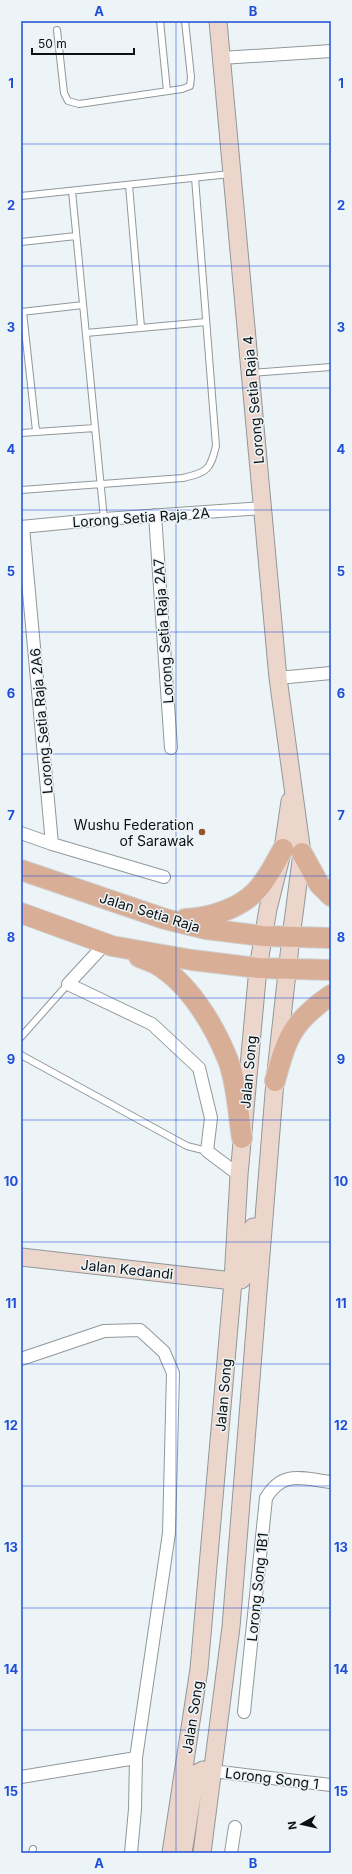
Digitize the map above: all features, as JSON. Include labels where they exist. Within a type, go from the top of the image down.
[{"type":"main road","name":"Lorong Setia Raja 4","points":[[218,21],[278,678],[292,779],[293,851],[291,937]]},
{"type":"main road","name":"Lorong Setia Raja 4","points":[[263,936],[293,851]]},
{"type":"main road","points":[[165,919],[187,919],[210,916],[231,908],[256,892],[293,851],[319,884],[331,896]]},
{"type":"main road","name":"Jalan Setia Raja","points":[[21,870],[165,919],[206,929],[263,936],[331,938]]},
{"type":"main road","points":[[21,913],[156,964],[180,983],[203,1010],[228,1060],[234,1083],[242,1138]]},
{"type":"main road","name":"Jalan Song","points":[[171,1853],[199,1668],[233,1281],[242,1138],[258,968],[263,936]]},
{"type":"main road","name":"Jalan Song","points":[[202,1853],[231,1627],[275,1081],[291,937]]},
{"type":"main road","points":[[109,945],[192,960],[258,968],[331,970]]},
{"type":"main road","points":[[275,1081],[284,1048],[294,1028],[312,1008],[331,995]]},
{"type":"main road","points":[[233,1281],[241,1280],[246,1275],[254,1220],[268,1169]]},
{"type":"main road","name":"Jalan Kedandi","points":[[21,1257],[233,1281]]},
{"type":"main road","points":[[183,1853],[195,1778],[197,1773],[203,1770],[212,1771]]},
{"type":"street","points":[[221,58],[331,51]]},
{"type":"street","name":"Lorong Setia Raja 2A","points":[[22,527],[104,519],[262,508]]},
{"type":"street","name":"Lorong Setia Raja 2A7","points":[[155,515],[171,748]]},
{"type":"street","name":"Lorong Setia Raja 2A6","points":[[22,527],[52,844]]},
{"type":"street","points":[[278,678],[331,673]]},
{"type":"street","points":[[21,833],[52,844],[164,877]]},
{"type":"street","points":[[109,945],[68,984],[152,1024],[198,1068],[211,1118],[207,1152],[239,1175]]},
{"type":"street","points":[[21,1359],[104,1331],[140,1330],[164,1352],[173,1373],[169,1533],[136,1758],[135,1808],[131,1853]]},
{"type":"street","name":"Lorong Song 1B1","points":[[244,1712],[266,1498],[278,1482],[294,1478],[331,1482]]},
{"type":"street","points":[[21,1777],[136,1758]]},
{"type":"street","name":"Lorong Song 1","points":[[212,1771],[331,1785]]},
{"type":"street","points":[[232,1853],[235,1828]]},
{"type":"lane","points":[[160,21],[167,91]]},
{"type":"lane","points":[[56,30],[64,93],[68,101],[73,104],[79,104],[186,88],[191,82],[185,21]]},
{"type":"lane","points":[[21,196],[231,174]]},
{"type":"lane","points":[[21,490],[183,478],[199,474],[211,465],[216,446],[195,178]]},
{"type":"lane","points":[[129,185],[141,327]]},
{"type":"lane","points":[[72,191],[104,519]]},
{"type":"lane","points":[[21,242],[76,236]]},
{"type":"lane","points":[[36,432],[22,312],[83,305]]},
{"type":"lane","points":[[86,333],[206,322]]},
{"type":"lane","points":[[251,373],[331,367]]},
{"type":"lane","points":[[21,433],[95,428]]},
{"type":"lane","points":[[21,1037],[68,984]]},
{"type":"lane","points":[[21,1055],[187,1146],[207,1152]]},
{"type":"place","name":"Wushu Federation of Sarawak","points":[[202,832]]}]
